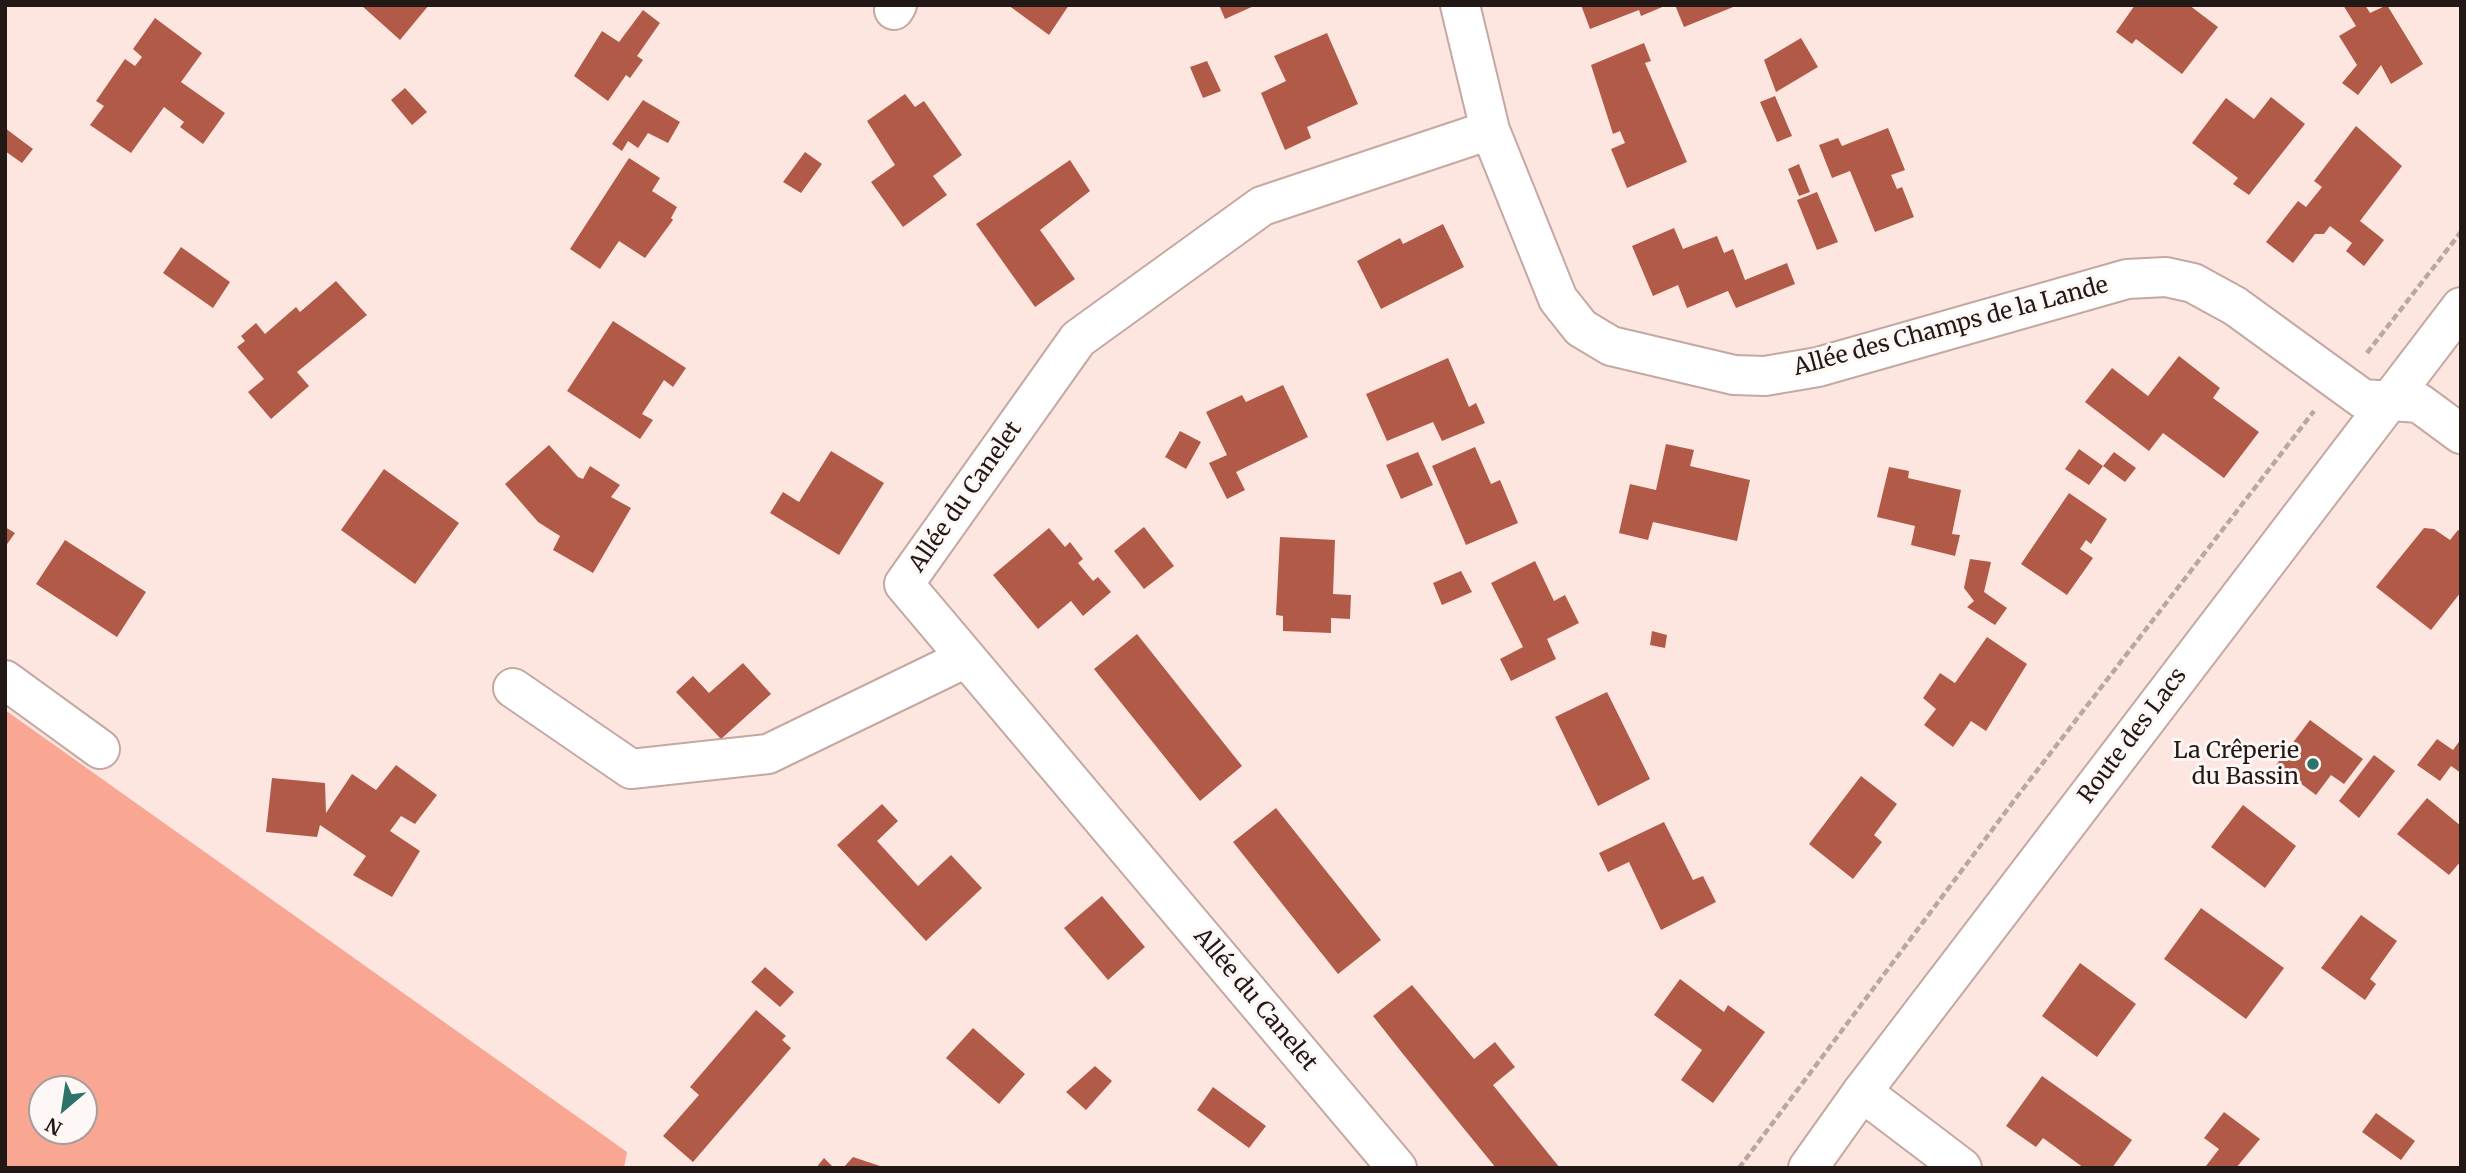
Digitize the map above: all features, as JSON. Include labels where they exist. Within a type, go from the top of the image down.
[{"type":"street","name":"Allée des Champs de la Lande","points":[[1460,5],[1490,130],[1558,299],[1588,333],[1620,349],[1734,375],[1765,376],[1818,367],[2117,282],[2159,276],[2180,279],[2211,291],[2264,326],[2342,387],[2362,399],[2419,403],[2461,434]]},
{"type":"street","name":"Allée du Canelet","points":[[1398,1168],[964,659],[904,584],[1077,339],[1262,206],[1490,130]]},
{"type":"street","name":"Route des Lacs","points":[[1808,1168],[1862,1092],[2461,307]]},
{"type":"street","points":[[513,688],[631,769],[768,754],[964,659]]},
{"type":"street","points":[[5,680],[100,749]]},
{"type":"street","points":[[1862,1092],[1962,1168]]},
{"type":"path","points":[[1739,1168],[2307,417],[2342,387],[2461,232]]},
{"type":"shaded area","points":[[5,710],[627,1152],[624,1168],[5,1168]]},
{"type":"building","points":[[361,5],[429,5],[400,40]]},
{"type":"building","points":[[1008,5],[1069,5],[1049,35]]},
{"type":"building","points":[[1219,5],[1256,5],[1225,19]]},
{"type":"building","points":[[1581,5],[1667,5],[1641,16],[1639,10],[1590,29]]},
{"type":"building","points":[[1675,5],[1738,5],[1684,27]]},
{"type":"building","points":[[2135,5],[2189,5],[2218,27],[2182,74],[2136,39],[2132,44],[2116,32]]},
{"type":"building","points":[[2343,5],[2365,5],[2370,13],[2387,5],[2423,64],[2391,84],[2381,65],[2358,95],[2342,83],[2357,65],[2339,36],[2356,26]]},
{"type":"building","points":[[643,10],[660,23],[637,56],[643,60],[630,78],[626,75],[608,101],[574,76],[602,31],[619,42]]},
{"type":"building","points":[[155,18],[202,53],[181,82],[225,113],[203,144],[180,127],[184,122],[164,107],[131,153],[90,125],[104,106],[96,101],[125,59],[135,66],[142,57],[133,49]]},
{"type":"building","points":[[1327,33],[1358,104],[1307,127],[1311,138],[1285,150],[1261,93],[1286,81],[1274,56]]},
{"type":"building","points":[[1801,38],[1818,67],[1776,92],[1764,60]]},
{"type":"building","points":[[1644,43],[1651,61],[1645,63],[1687,162],[1627,188],[1611,149],[1625,143],[1620,131],[1613,134],[1591,65]]},
{"type":"building","points":[[1207,61],[1221,91],[1203,98],[1190,67]]},
{"type":"building","points":[[405,88],[427,112],[412,125],[391,100]]},
{"type":"building","points":[[905,94],[915,107],[924,101],[962,155],[933,176],[947,195],[903,227],[871,182],[895,165],[867,121]]},
{"type":"building","points":[[1775,96],[1792,136],[1777,142],[1760,102]]},
{"type":"building","points":[[2271,97],[2305,124],[2249,195],[2233,184],[2238,178],[2192,143],[2226,98],[2254,119]]},
{"type":"building","points":[[643,100],[680,122],[668,143],[648,133],[638,148],[628,141],[622,151],[612,144]]},
{"type":"building","points":[[2356,126],[2402,166],[2360,221],[2384,240],[2364,266],[2346,251],[2352,243],[2330,226],[2324,234],[2315,234],[2293,263],[2266,242],[2298,201],[2306,207],[2322,187],[2314,181]]},
{"type":"building","points":[[5,128],[33,149],[22,163],[5,151]]},
{"type":"building","points":[[1888,128],[1905,170],[1891,175],[1897,189],[1902,187],[1914,217],[1875,232],[1850,171],[1832,178],[1819,145],[1838,138],[1842,146]]},
{"type":"building","points":[[805,152],[822,164],[801,193],[783,182]]},
{"type":"building","points":[[629,158],[660,178],[652,191],[677,207],[671,218],[673,220],[645,258],[619,241],[600,269],[570,249]]},
{"type":"building","points":[[1070,160],[1090,191],[1040,230],[1075,279],[1035,307],[976,224]]},
{"type":"building","points":[[1799,164],[1810,192],[1799,196],[1788,169]]},
{"type":"building","points":[[1817,192],[1838,242],[1817,250],[1797,200]]},
{"type":"building","points":[[1443,224],[1464,267],[1381,309],[1357,261],[1400,238],[1403,244]]},
{"type":"building","points":[[1674,228],[1683,249],[1717,236],[1724,253],[1733,249],[1745,280],[1787,263],[1795,284],[1736,308],[1728,291],[1687,308],[1678,285],[1653,296],[1632,246]]},
{"type":"building","points":[[181,247],[230,282],[213,308],[163,273]]},
{"type":"building","points":[[336,281],[367,315],[297,372],[309,386],[271,419],[248,392],[264,379],[237,347],[245,341],[241,336],[256,323],[265,334],[296,307],[300,312]]},
{"type":"building","points":[[613,321],[686,368],[673,387],[664,380],[642,414],[653,420],[640,439],[567,391]]},
{"type":"building","points":[[2179,356],[2220,388],[2213,398],[2259,432],[2224,478],[2163,433],[2149,451],[2085,402],[2112,368],[2148,396]]},
{"type":"building","points":[[1448,358],[1469,407],[1476,403],[1485,423],[1442,441],[1433,422],[1387,441],[1366,394]]},
{"type":"building","points":[[1283,385],[1308,437],[1236,472],[1245,490],[1227,499],[1209,463],[1227,455],[1206,412],[1242,395],[1246,402]]},
{"type":"building","points":[[1180,431],[1201,442],[1186,469],[1165,457]]},
{"type":"building","points":[[1666,444],[1694,450],[1690,466],[1750,480],[1737,541],[1653,522],[1648,540],[1619,533],[1630,484],[1656,490]]},
{"type":"building","points":[[549,445],[578,477],[583,479],[590,466],[620,485],[611,497],[631,508],[593,573],[553,550],[560,536],[538,522],[505,484]]},
{"type":"building","points":[[1475,447],[1491,484],[1500,480],[1518,523],[1466,545],[1432,466]]},
{"type":"building","points":[[2079,449],[2103,466],[2089,485],[2065,469]]},
{"type":"building","points":[[831,451],[884,483],[839,555],[770,513],[783,492],[799,502]]},
{"type":"building","points":[[1418,452],[1433,485],[1401,499],[1386,465]]},
{"type":"building","points":[[2114,452],[2136,468],[2125,482],[2103,466]]},
{"type":"building","points":[[1889,467],[1909,471],[1908,478],[1961,490],[1952,534],[1960,535],[1955,556],[1911,545],[1915,526],[1877,517]]},
{"type":"building","points":[[384,469],[459,523],[415,584],[341,530]]},
{"type":"building","points":[[2069,493],[2107,519],[2091,544],[2086,540],[2080,549],[2093,558],[2067,595],[2021,564]]},
{"type":"building","points":[[5,527],[15,533],[5,547]]},
{"type":"building","points":[[1144,527],[1174,566],[1144,589],[1114,551]]},
{"type":"building","points":[[1049,528],[1065,547],[1070,542],[1083,559],[1078,563],[1093,581],[1098,577],[1111,592],[1083,616],[1071,601],[1038,629],[993,575]]},
{"type":"building","points":[[2424,528],[2434,529],[2450,540],[2458,530],[2461,532],[2461,592],[2431,630],[2376,587]]},
{"type":"building","points":[[1280,537],[1335,540],[1333,594],[1351,595],[1350,619],[1331,618],[1331,633],[1283,631],[1283,616],[1276,615]]},
{"type":"building","points":[[65,540],[146,592],[117,637],[36,584]]},
{"type":"building","points":[[1970,559],[1991,562],[1984,592],[2007,608],[1995,625],[1967,607],[1974,601],[1964,588]]},
{"type":"building","points":[[1535,561],[1554,601],[1565,595],[1579,623],[1547,639],[1556,659],[1511,681],[1500,659],[1523,647],[1491,583]]},
{"type":"building","points":[[1461,571],[1472,592],[1442,605],[1433,583]]},
{"type":"building","points":[[1652,631],[1667,635],[1665,648],[1650,645]]},
{"type":"building","points":[[1137,634],[1242,766],[1200,801],[1094,669]]},
{"type":"building","points":[[1987,637],[2027,664],[1986,731],[1971,721],[1953,747],[1924,725],[1936,709],[1923,698],[1940,673],[1955,683]]},
{"type":"building","points":[[743,663],[771,694],[721,739],[676,692],[693,676],[709,693]]},
{"type":"building","points":[[1607,692],[1650,779],[1598,806],[1555,717]]},
{"type":"building","points":[[2310,720],[2363,759],[2344,784],[2331,775],[2316,795],[2276,765]]},
{"type":"building","points":[[2437,739],[2453,750],[2461,739],[2461,773],[2451,766],[2440,781],[2417,765]]},
{"type":"building","points":[[2374,755],[2395,771],[2359,818],[2339,801]]},
{"type":"building","points":[[396,765],[437,795],[415,824],[401,816],[390,831],[420,851],[392,897],[353,875],[366,856],[320,825],[317,837],[266,832],[272,778],[325,783],[326,813],[352,774],[376,790]]},
{"type":"building","points":[[1861,776],[1897,804],[1874,835],[1882,842],[1853,879],[1809,844]]},
{"type":"building","points":[[2427,798],[2461,826],[2461,861],[2449,875],[2397,834]]},
{"type":"building","points":[[882,804],[898,821],[877,841],[918,886],[951,855],[982,888],[926,941],[837,845]]},
{"type":"building","points":[[2243,805],[2296,846],[2265,888],[2211,847]]},
{"type":"building","points":[[1276,808],[1381,940],[1338,974],[1233,842]]},
{"type":"building","points":[[1664,822],[1693,880],[1703,876],[1716,902],[1661,930],[1629,862],[1608,872],[1599,853]]},
{"type":"building","points":[[1102,896],[1145,947],[1108,980],[1064,928]]},
{"type":"building","points":[[2201,908],[2284,968],[2246,1019],[2164,959]]},
{"type":"building","points":[[2361,915],[2397,941],[2370,979],[2376,984],[2365,1000],[2321,968]]},
{"type":"building","points":[[2080,963],[2136,1004],[2097,1057],[2042,1016]]},
{"type":"building","points":[[765,967],[794,992],[780,1007],[751,982]]},
{"type":"building","points":[[1680,979],[1724,1012],[1728,1005],[1765,1032],[1713,1103],[1681,1080],[1702,1050],[1654,1015]]},
{"type":"building","points":[[1412,985],[1474,1059],[1495,1042],[1515,1067],[1493,1085],[1560,1168],[1496,1168],[1403,1054],[1373,1016]]},
{"type":"building","points":[[756,1010],[786,1036],[782,1040],[791,1048],[693,1162],[663,1136],[699,1095],[690,1087]]},
{"type":"building","points":[[973,1028],[1025,1074],[999,1104],[946,1058]]},
{"type":"building","points":[[1095,1066],[1112,1081],[1086,1110],[1066,1092]]},
{"type":"building","points":[[2042,1076],[2132,1140],[2112,1168],[2084,1168],[2043,1138],[2036,1147],[2006,1126]]},
{"type":"building","points":[[1213,1087],[1266,1126],[1249,1148],[1197,1110]]},
{"type":"building","points":[[2224,1112],[2260,1139],[2236,1168],[2209,1168],[2206,1166],[2219,1149],[2204,1138]]},
{"type":"building","points":[[2376,1113],[2415,1141],[2401,1160],[2362,1132]]},
{"type":"building","points":[[853,1157],[883,1167],[883,1168],[843,1168]]},
{"type":"building","points":[[824,1158],[834,1168],[816,1168]]},
{"type":"place","name":"La Crêperie du Bassin","points":[[2313,764]]}]
